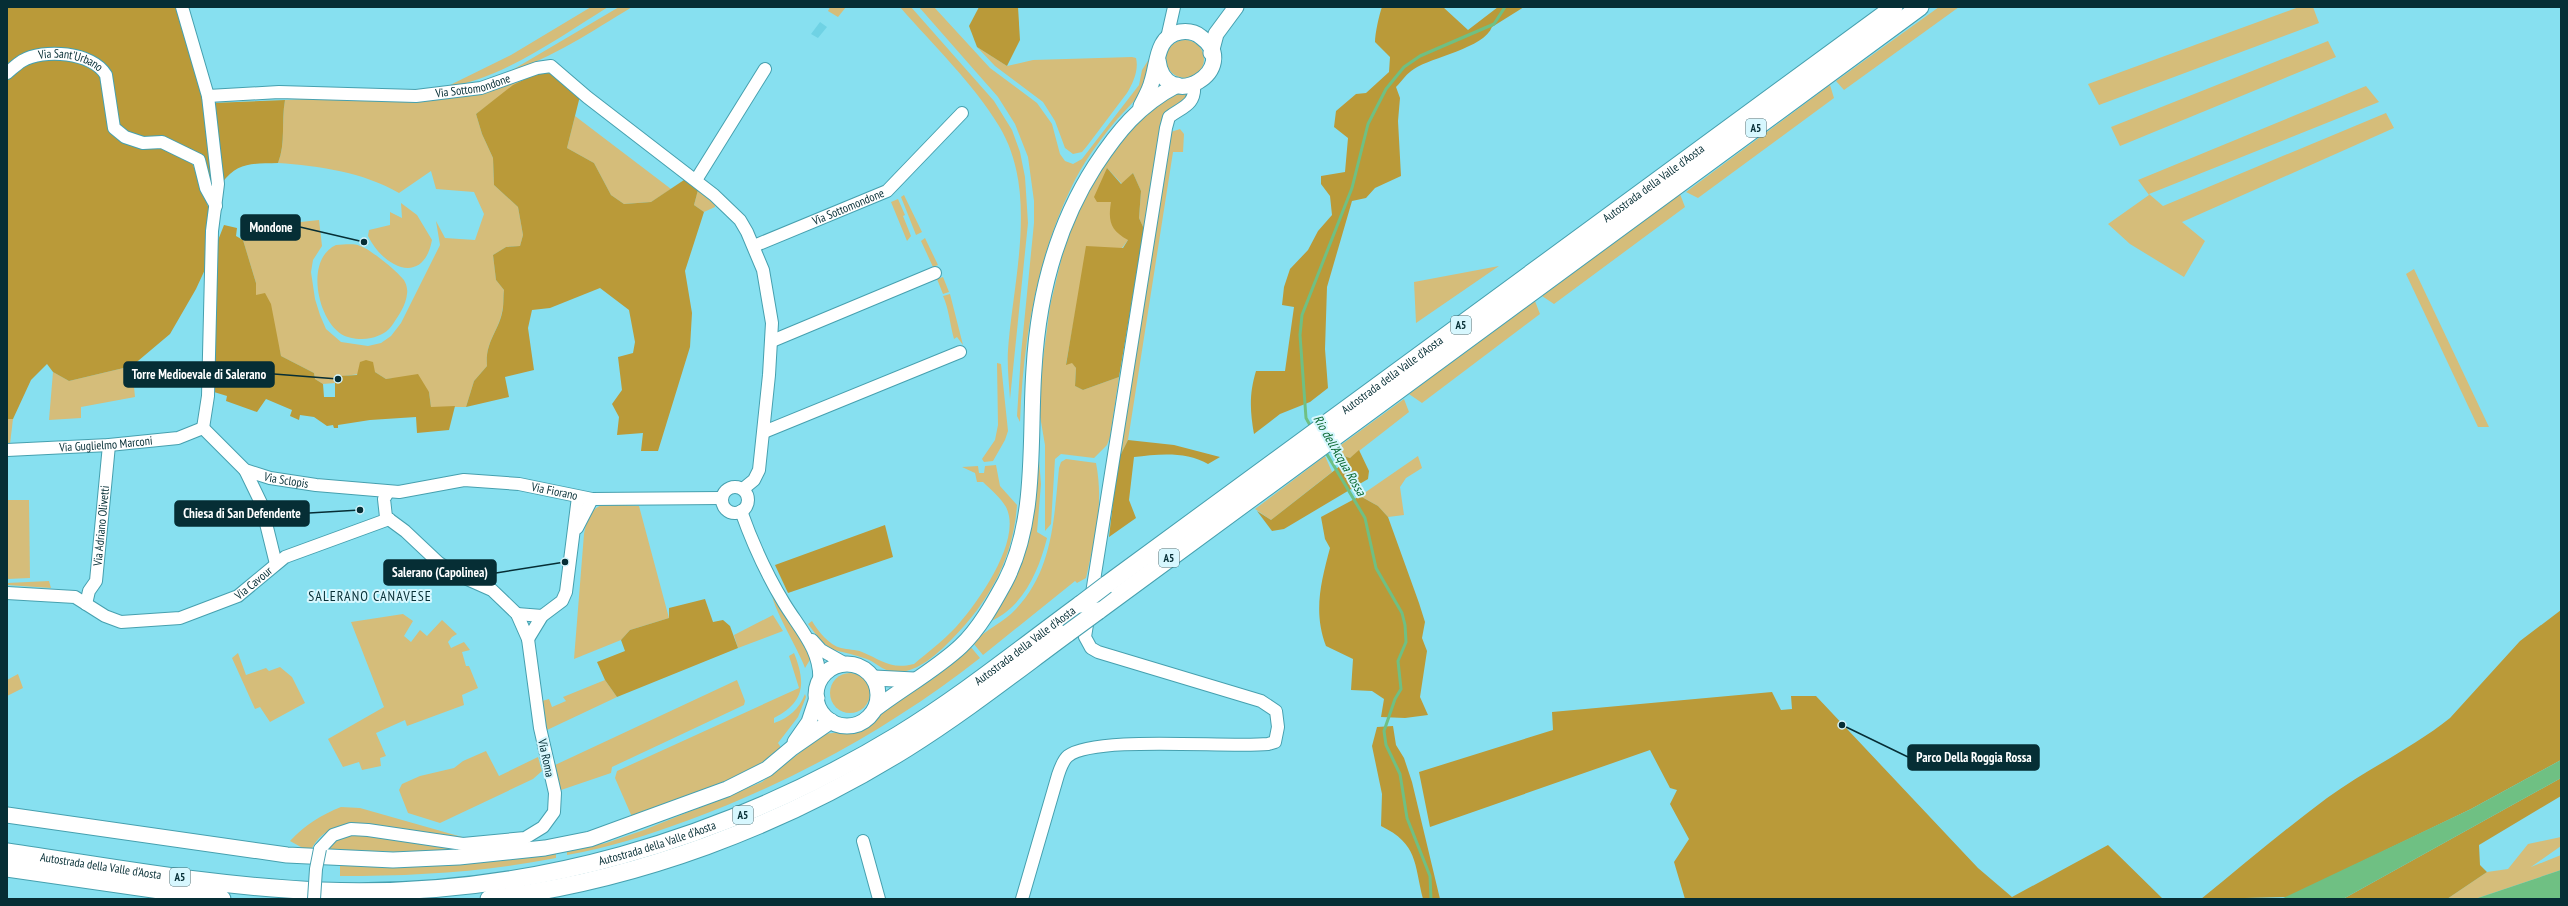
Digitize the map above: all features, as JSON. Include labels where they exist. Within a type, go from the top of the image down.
[{"type":"highway","name":"Autostrada della Valle d'Aosta","points":[[1826,67],[1894,7]]},
{"type":"highway","name":"Autostrada della Valle d'Aosta","points":[[489,899],[583,882],[666,860],[710,845],[790,812],[865,773],[908,748],[1098,611],[1235,500],[1667,183],[1826,67],[1920,7]]},
{"type":"highway","name":"Autostrada della Valle d'Aosta","points":[[7,852],[212,882],[324,892],[426,889],[473,885],[507,881],[589,864],[705,830],[742,816],[826,776],[901,733],[939,708],[1106,585],[1235,500]]},
{"type":"highway","name":"Autostrada della Valle d'Aosta","points":[[7,868],[222,899]]},
{"type":"main road","points":[[1141,107],[1178,85],[1194,85],[1203,79],[1209,72],[1212,63],[1211,53],[1216,34],[1226,18],[1236,7]]},
{"type":"main road","points":[[817,698],[822,713],[831,721],[840,725],[852,726],[865,720],[875,709],[961,646],[979,625],[1005,582],[1016,552],[1026,509],[1034,366],[1043,300],[1055,249],[1068,215],[1086,181],[1108,146],[1141,107],[1152,83],[1159,50],[1167,38],[1177,33],[1208,30],[1226,18]]},
{"type":"main road","points":[[1190,32],[1205,41],[1211,53]]},
{"type":"main road","points":[[1158,60],[1163,76],[1178,85]]},
{"type":"main road","points":[[792,748],[809,722],[817,698],[819,682],[833,668],[846,664],[863,669],[874,678],[914,680]]},
{"type":"main road","points":[[874,678],[878,694],[875,709]]},
{"type":"main road","points":[[7,816],[287,855],[393,860],[459,857],[545,848],[590,839],[726,789],[767,768],[792,748],[831,721]]},
{"type":"street","points":[[182,7],[208,96],[218,184],[212,231],[208,396],[203,428]]},
{"type":"street","points":[[1175,7],[1190,32]]},
{"type":"street","points":[[1167,38],[1175,7]]},
{"type":"street","name":"Via Sant'Urbano","points":[[7,73],[22,60],[65,53],[84,59],[102,68],[106,75],[114,128],[125,137],[143,143],[162,142],[199,160],[206,188],[216,206]]},
{"type":"street","name":"Via Sottomondone","points":[[208,96],[279,92],[416,96],[481,88],[537,68],[551,66],[587,97],[696,180],[740,220],[754,246],[761,263],[769,299],[772,340],[759,470],[754,480],[743,489]]},
{"type":"street","points":[[696,180],[765,69]]},
{"type":"street","points":[[1022,899],[1058,775],[1067,757],[1080,750],[1138,744],[1268,744],[1275,742],[1278,727],[1276,711],[1261,701],[1098,652],[1091,648],[1085,637],[1166,128],[1169,117],[1187,107],[1192,99],[1194,85]]},
{"type":"street","name":"Via Sottomondone","points":[[754,246],[887,191],[962,113]]},
{"type":"street","points":[[772,340],[935,273]]},
{"type":"street","points":[[764,432],[960,352]]},
{"type":"street","name":"Via Guglielmo Marconi","points":[[7,450],[109,446],[178,438],[203,428]]},
{"type":"street","name":"Via Sclopis","points":[[203,428],[245,470],[270,478],[388,492]]},
{"type":"street","name":"Via Adriano Olivetti","points":[[86,604],[89,591],[96,581],[109,446]]},
{"type":"street","points":[[245,470],[261,503],[276,564]]},
{"type":"street","name":"Via Fiorano","points":[[388,492],[399,492],[464,480],[519,484],[592,499],[722,498]]},
{"type":"street","points":[[732,487],[743,489],[748,501],[741,511],[730,512],[726,508],[722,498],[725,491],[732,487]]},
{"type":"street","points":[[388,492],[384,499],[386,517],[388,519]]},
{"type":"street","points":[[528,639],[542,616],[562,601],[566,592],[578,497]]},
{"type":"street","points":[[573,535],[592,499]]},
{"type":"street","points":[[741,511],[750,536],[784,603],[802,630],[818,661],[819,682]]},
{"type":"street","name":"Via Cavour","points":[[86,604],[112,620],[121,622],[180,618],[238,596],[285,557],[388,519]]},
{"type":"street","name":"Via Roma","points":[[314,899],[316,869],[320,849],[333,835],[351,829],[463,844],[525,838],[550,820],[554,812],[555,793],[540,728],[528,639],[518,614],[492,590],[456,574],[439,563],[405,531],[388,519]]},
{"type":"street","points":[[7,593],[75,597],[86,604]]},
{"type":"street","points":[[518,614],[542,616]]},
{"type":"street","points":[[802,630],[821,650],[846,664]]},
{"type":"street","points":[[863,841],[879,899]]},
{"type":"shaded area","points":[[7,7],[177,7],[200,82],[206,114],[213,184],[206,180],[200,158],[132,136],[118,125],[113,105],[108,67],[84,54],[60,50],[7,68]]},
{"type":"shaded area","points":[[591,7],[608,7],[551,43],[509,66],[487,76],[466,83],[446,87],[511,55]]},
{"type":"shaded area","points":[[619,7],[632,7],[556,52],[507,73]]},
{"type":"shaded area","points":[[830,7],[846,7],[838,17],[828,11]]},
{"type":"shaded area","points":[[900,7],[911,7],[994,101],[1012,130],[1020,152],[1025,177],[1028,223],[1010,399],[1008,350],[1018,265],[1021,207],[1018,179],[1011,152],[999,126],[989,110],[965,79]]},
{"type":"shaded area","points":[[919,7],[934,7],[990,68],[1037,103],[1052,124],[1060,154],[1065,161],[1073,164],[1082,159],[1139,85],[1142,70],[1149,59],[1148,74],[1143,88],[1102,138],[1081,170],[1072,186],[1049,243],[1028,332],[1024,362],[1020,422],[1017,416],[1021,354],[1034,223],[1034,201],[1028,157],[1015,124],[998,97]]},
{"type":"shaded area","points":[[979,7],[1018,7],[1020,40],[1007,66],[977,47],[969,26]]},
{"type":"shaded area","points":[[1382,7],[1443,7],[1468,30],[1498,7],[1524,7],[1492,27],[1479,41],[1414,69],[1396,87],[1400,98],[1398,121],[1401,176],[1375,188],[1366,198],[1352,201],[1327,287],[1325,349],[1328,388],[1310,402],[1280,414],[1254,434],[1251,402],[1252,387],[1256,371],[1285,371],[1294,307],[1282,305],[1284,287],[1290,269],[1308,250],[1318,231],[1332,215],[1330,196],[1321,184],[1321,176],[1345,172],[1348,138],[1334,127],[1336,111],[1356,94],[1366,93],[1389,72],[1390,57],[1375,42],[1377,24]]},
{"type":"shaded area","points":[[1939,7],[1959,7],[1844,90],[1836,81]]},
{"type":"shaded area","points":[[2299,7],[2313,7],[2319,23],[2099,105],[2088,84]]},
{"type":"shaded area","points":[[820,22],[827,27],[818,38],[811,34]]},
{"type":"shaded area","points":[[1181,40],[1189,40],[1196,43],[1201,48],[1204,59],[1201,70],[1196,75],[1189,78],[1181,78],[1174,75],[1169,70],[1166,63],[1166,55],[1169,48],[1174,43]]},
{"type":"shaded area","points":[[2328,41],[2336,57],[2120,146],[2111,127]]},
{"type":"shaded area","points":[[977,47],[1007,66],[1033,60],[1132,57],[1136,58],[1137,67],[1133,81],[1127,93],[1082,152],[1073,154],[1065,148],[1055,121],[1043,102],[995,66]]},
{"type":"shaded area","points":[[47,58],[71,59],[99,73],[109,127],[185,156],[193,165],[210,212],[208,263],[196,289],[170,334],[132,366],[69,381],[53,372],[47,364],[31,380],[13,419],[7,419],[7,78],[27,64]]},
{"type":"shaded area","points":[[541,71],[555,75],[580,96],[567,148],[594,163],[611,195],[624,204],[651,202],[687,178],[698,190],[694,205],[704,212],[685,271],[692,313],[690,347],[658,451],[641,451],[643,433],[617,435],[619,417],[612,404],[622,390],[618,357],[633,353],[635,342],[629,310],[600,288],[550,308],[532,310],[528,328],[534,370],[505,377],[509,397],[466,407],[474,381],[487,366],[488,350],[503,310],[504,290],[496,280],[493,255],[506,247],[520,246],[523,235],[518,207],[494,185],[493,158],[482,134],[476,114],[513,85]]},
{"type":"shaded area","points":[[526,77],[476,114],[482,134],[493,158],[494,185],[518,207],[523,235],[520,246],[506,247],[493,255],[496,280],[504,290],[503,310],[488,350],[487,366],[474,381],[466,407],[431,407],[429,392],[396,378],[386,379],[375,372],[336,377],[335,383],[323,384],[315,379],[314,373],[281,356],[276,336],[256,296],[256,283],[243,240],[258,235],[263,226],[319,220],[322,246],[313,260],[311,272],[315,299],[320,315],[326,329],[341,342],[368,346],[381,343],[391,336],[401,323],[440,245],[436,221],[445,238],[475,240],[484,214],[474,192],[436,189],[431,171],[399,193],[371,180],[340,171],[278,163],[283,140],[285,100],[361,97]]},
{"type":"shaded area","points":[[1830,85],[1834,98],[1698,198],[1686,192]]},
{"type":"shaded area","points":[[2366,86],[2379,102],[2149,194],[2163,206],[2386,113],[2394,128],[2182,222],[2205,241],[2184,277],[2130,244],[2108,224],[2149,195],[2138,180]]},
{"type":"shaded area","points":[[1188,91],[1185,100],[1176,104],[1166,113],[1160,125],[1144,229],[1139,218],[1141,191],[1133,173],[1122,184],[1107,168],[1097,202],[1111,201],[1128,240],[1076,309],[1066,364],[1072,362],[1076,368],[1075,386],[1083,390],[1119,377],[1110,437],[1107,445],[1094,458],[1061,454],[1055,459],[1051,524],[1045,531],[1045,445],[1040,416],[1041,374],[1050,306],[1064,248],[1084,194],[1125,133],[1162,96]]},
{"type":"shaded area","points":[[285,100],[283,140],[278,163],[254,164],[240,167],[228,176],[222,183],[212,103]]},
{"type":"shaded area","points":[[575,116],[671,189],[651,202],[624,204],[611,195],[594,163],[567,148]]},
{"type":"shaded area","points":[[1180,129],[1184,134],[1183,152],[1173,152],[1128,440],[1118,460],[1171,132]]},
{"type":"shaded area","points":[[1107,168],[1121,184],[1133,173],[1141,191],[1139,218],[1144,229],[1119,377],[1083,390],[1075,386],[1076,368],[1072,363],[1066,365],[1086,246],[1123,248],[1128,240],[1117,233],[1114,229],[1110,220],[1111,202],[1097,202],[1094,197]]},
{"type":"shaded area","points":[[698,190],[715,202],[715,207],[704,212],[694,205]]},
{"type":"shaded area","points":[[1680,194],[1685,207],[1554,304],[1542,296]]},
{"type":"shaded area","points":[[904,195],[922,232],[916,235],[901,197]]},
{"type":"shaded area","points":[[898,199],[905,215],[903,216],[911,236],[907,241],[891,202]]},
{"type":"shaded area","points":[[401,203],[417,215],[432,240],[427,255],[420,264],[412,268],[402,267],[392,263],[375,247],[368,236],[369,230],[390,225],[390,212],[402,218]]},
{"type":"shaded area","points":[[224,225],[237,228],[236,236],[243,240],[256,283],[256,295],[265,293],[271,304],[281,356],[314,373],[315,379],[323,384],[324,397],[335,397],[335,383],[340,381],[340,376],[357,375],[360,362],[366,360],[373,362],[375,372],[386,379],[418,374],[429,392],[431,407],[455,406],[449,430],[417,433],[416,417],[370,420],[338,425],[338,428],[334,428],[333,425],[327,426],[314,417],[300,415],[299,420],[290,416],[292,410],[266,399],[257,412],[226,401],[227,396],[214,392],[215,248]]},
{"type":"shaded area","points":[[925,238],[938,265],[933,267],[921,241]]},
{"type":"shaded area","points":[[348,244],[357,245],[364,248],[390,266],[405,282],[407,292],[404,306],[391,327],[381,335],[364,339],[348,337],[341,334],[333,326],[326,315],[318,289],[318,275],[320,263],[326,252],[336,245]]},
{"type":"shaded area","points":[[1499,266],[1416,323],[1414,282]]},
{"type":"shaded area","points":[[2414,269],[2489,427],[2478,427],[2406,274]]},
{"type":"shaded area","points":[[943,277],[949,292],[943,294],[937,279]]},
{"type":"shaded area","points":[[950,294],[963,345],[957,337],[954,339],[947,306],[943,296]]},
{"type":"shaded area","points":[[1535,301],[1540,314],[1422,403],[1409,394]]},
{"type":"shaded area","points":[[997,363],[1001,364],[1008,431],[1005,440],[993,461],[984,462],[982,459],[995,440],[998,425]]},
{"type":"shaded area","points":[[132,366],[135,397],[81,407],[81,418],[49,420],[53,372],[69,381]]},
{"type":"shaded area","points":[[1404,399],[1409,412],[1350,458],[1334,453],[1334,450]]},
{"type":"shaded area","points":[[7,419],[13,419],[10,444],[7,444]]},
{"type":"shaded area","points":[[1037,435],[1041,484],[1037,532],[1047,538],[1040,562],[1021,597],[1003,614],[991,621],[1017,573]]},
{"type":"shaded area","points":[[1128,440],[1174,445],[1220,457],[1208,464],[1191,457],[1172,454],[1134,457],[1129,500],[1136,518],[1109,537],[1118,460]]},
{"type":"shaded area","points":[[1359,450],[1369,471],[1368,479],[1284,529],[1272,531],[1257,511],[1271,520],[1340,466],[1334,453],[1350,458]]},
{"type":"shaded area","points":[[1325,456],[1332,472],[1271,520],[1255,509]]},
{"type":"shaded area","points":[[1418,456],[1422,468],[1406,478],[1400,487],[1404,515],[1388,517],[1378,506],[1360,496]]},
{"type":"shaded area","points":[[1066,459],[1096,463],[1099,507],[1086,578],[1077,583],[1075,581],[983,655],[973,643],[1016,609],[1038,578],[1050,543],[1059,468],[1061,462]]},
{"type":"shaded area","points":[[996,465],[1000,486],[1017,505],[1010,546],[1003,565],[984,600],[959,632],[927,661],[908,671],[901,672],[886,670],[868,659],[837,651],[822,642],[808,624],[812,621],[817,629],[832,644],[844,649],[859,651],[892,665],[906,666],[914,664],[951,632],[965,617],[986,588],[1003,553],[1008,536],[1010,521],[1006,507],[998,497],[983,482],[977,482],[975,473],[962,467],[978,466],[979,473],[984,473],[985,466]]},
{"type":"shaded area","points":[[1360,496],[1378,506],[1388,517],[1425,622],[1422,638],[1427,651],[1420,697],[1428,715],[1405,718],[1381,717],[1384,699],[1372,691],[1351,690],[1353,659],[1326,646],[1322,633],[1319,609],[1321,585],[1330,548],[1325,539],[1321,517]]},
{"type":"shaded area","points":[[7,500],[29,500],[30,578],[7,579]]},
{"type":"shaded area","points":[[604,504],[639,506],[669,618],[630,630],[621,640],[574,659],[584,534],[586,524],[592,512]]},
{"type":"shaded area","points":[[885,525],[893,557],[788,593],[775,565]]},
{"type":"shaded area","points":[[49,581],[51,588],[7,585],[7,583]]},
{"type":"shaded area","points":[[772,591],[781,608],[803,641],[811,658],[805,668],[775,605],[772,597]]},
{"type":"shaded area","points":[[705,599],[713,622],[723,620],[730,626],[738,648],[617,697],[605,680],[597,662],[625,651],[621,640],[630,630],[669,618],[669,608]]},
{"type":"shaded area","points":[[2561,610],[2561,760],[2471,809],[2288,897],[2201,899],[2327,798],[2420,740],[2450,718],[2520,641]]},
{"type":"shaded area","points":[[403,614],[413,621],[404,636],[411,642],[420,630],[427,636],[442,620],[457,634],[448,642],[451,648],[464,642],[470,650],[462,652],[466,666],[469,666],[478,688],[462,695],[464,705],[407,726],[405,720],[376,733],[386,756],[380,758],[381,766],[362,770],[359,762],[343,767],[328,739],[384,707],[351,622]]},
{"type":"shaded area","points":[[773,615],[783,631],[738,648],[734,635]]},
{"type":"shaded area","points":[[970,646],[980,658],[947,683],[877,729],[804,770],[728,805],[689,820],[614,845],[567,855],[567,852],[606,843],[644,830],[762,782],[824,734],[857,730],[868,726],[885,708],[933,679]]},
{"type":"shaded area","points":[[238,653],[246,675],[266,668],[269,671],[280,667],[292,677],[305,703],[270,722],[260,707],[255,709],[232,658]]},
{"type":"shaded area","points":[[794,653],[800,674],[800,691],[792,705],[774,718],[774,723],[789,716],[800,704],[805,694],[806,697],[798,717],[778,743],[782,749],[746,773],[632,817],[615,778],[617,771],[799,688],[789,656]]},
{"type":"shaded area","points":[[850,673],[858,675],[864,679],[868,685],[870,693],[868,701],[864,707],[858,711],[850,713],[842,711],[836,707],[832,701],[830,693],[832,685],[836,679],[842,675]]},
{"type":"shaded area","points":[[18,674],[23,688],[7,696],[7,680]]},
{"type":"shaded area","points":[[605,680],[617,697],[547,730],[542,701],[549,699],[552,707],[566,701],[563,697]]},
{"type":"shaded area","points":[[737,680],[745,701],[744,705],[612,767],[611,773],[561,790],[555,765]]},
{"type":"shaded area","points":[[1772,692],[1781,710],[1792,709],[1791,696],[1816,696],[1978,868],[2012,897],[2108,845],[2163,899],[1685,899],[1674,862],[1689,839],[1670,804],[1677,790],[1670,788],[1650,750],[1430,827],[1419,772],[1553,730],[1552,712]]},
{"type":"shaded area","points":[[1393,726],[1396,745],[1404,758],[1412,782],[1440,899],[1423,899],[1416,865],[1408,848],[1402,840],[1381,826],[1382,794],[1372,746],[1377,727]]},
{"type":"shaded area","points":[[486,751],[499,776],[538,757],[542,771],[533,779],[440,823],[408,813],[399,790],[402,784],[420,776],[454,768],[463,761]]},
{"type":"shaded area","points":[[2561,760],[2561,778],[2343,899],[2281,899],[2471,809]]},
{"type":"shaded area","points":[[2561,778],[2561,796],[2479,845],[2480,865],[2487,872],[2447,899],[2343,899]]},
{"type":"shaded area","points":[[341,807],[360,808],[469,839],[373,824],[358,824],[343,825],[330,830],[319,839],[310,852],[290,841],[301,830],[314,821]]},
{"type":"shaded area","points":[[359,834],[463,849],[423,853],[326,849],[341,838]]},
{"type":"shaded area","points":[[2561,837],[2561,846],[2531,867],[2561,855],[2561,870],[2475,899],[2447,899],[2487,872],[2508,869],[2528,844]]},
{"type":"shaded area","points":[[556,853],[556,858],[476,870],[422,874],[340,876],[340,865],[406,867],[463,864]]},
{"type":"shaded area","points":[[2561,870],[2561,899],[2475,899]]},
{"type":"waterway","name":"Rio dell'Acqua Rossa","points":[[1311,427],[1306,418],[1300,335],[1302,315],[1352,188],[1368,124],[1386,89],[1404,67],[1420,56],[1494,24],[1505,7]]},
{"type":"waterway","name":"Rio dell'Acqua Rossa","points":[[1325,451],[1365,518],[1376,568],[1402,613],[1405,625],[1406,642],[1398,661],[1401,689],[1395,699],[1384,731],[1386,745],[1400,774],[1407,818],[1430,876],[1431,899]]},
{"type":"place","name":"Mondone","points":[[364,242]]},
{"type":"place","name":"Torre Medioevale di Salerano","points":[[338,379]]},
{"type":"place","name":"Chiesa di San Defendente","points":[[360,510]]},
{"type":"place","name":"Salerano (Capolinea)","points":[[565,562]]},
{"type":"place","name":"Parco Della Roggia Rossa","points":[[1842,725]]},
{"type":"district","name":"SALERANO CANAVESE","points":[[370,596]]}]
